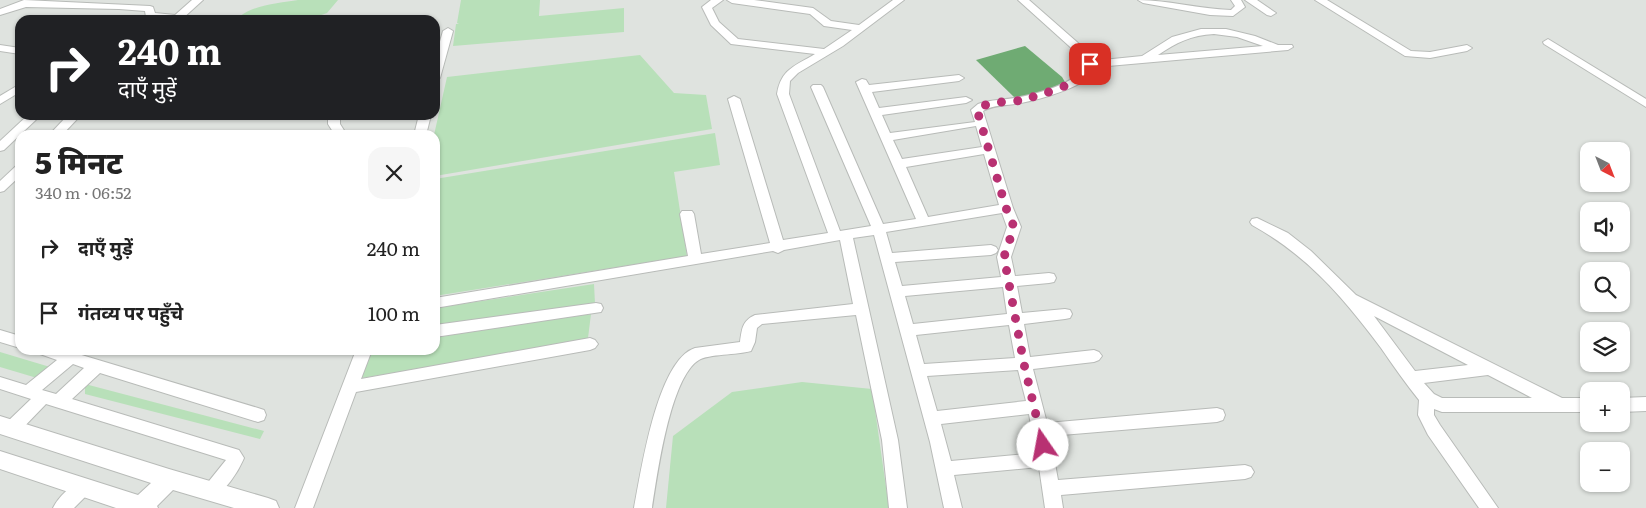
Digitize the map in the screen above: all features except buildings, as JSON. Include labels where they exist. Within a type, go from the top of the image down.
[{"type":"street","points":[[181,15],[198,0]]},
{"type":"street","points":[[718,0],[707,7],[715,23],[735,42],[826,52]]},
{"type":"street","points":[[732,0],[813,11],[828,24],[862,28]]},
{"type":"street","points":[[898,508],[890,440],[862,309],[841,237],[783,94],[785,80],[794,71],[862,28],[899,0]]},
{"type":"street","points":[[1023,0],[1082,52],[1092,68],[1088,74],[1076,81],[1021,100],[981,106],[977,110],[1006,208],[1014,227],[1004,257],[1024,364],[1041,430],[1054,508]]},
{"type":"street","points":[[1144,0],[1210,12],[1234,13],[1240,7],[1236,0]]},
{"type":"street","points":[[1250,0],[1271,13]]},
{"type":"street","points":[[1320,0],[1410,54],[1430,55],[1467,48]]},
{"type":"street","points":[[0,12],[28,2],[150,9],[148,15]]},
{"type":"street","points":[[440,60],[448,30]]},
{"type":"street","points":[[1090,64],[1283,48],[1251,37],[1228,32],[1199,32],[1177,39],[1145,59]]},
{"type":"street","points":[[1548,42],[1646,104]]},
{"type":"street","points":[[0,48],[15,50]]},
{"type":"street","points":[[924,222],[863,86],[960,78]]},
{"type":"street","points":[[818,87],[879,230],[931,418],[953,508]]},
{"type":"street","points":[[0,101],[15,90]]},
{"type":"street","points":[[734,99],[778,248]]},
{"type":"street","points":[[875,112],[966,100]]},
{"type":"street","points":[[19,130],[30,120]]},
{"type":"street","points":[[60,130],[70,120]]},
{"type":"street","points":[[886,137],[971,125]]},
{"type":"street","points":[[0,147],[15,133]]},
{"type":"street","points":[[898,164],[988,150]]},
{"type":"street","points":[[0,188],[15,174]]},
{"type":"street","points":[[440,303],[778,248],[1006,208]]},
{"type":"street","points":[[687,214],[696,261]]},
{"type":"street","points":[[1257,222],[1274,230],[1332,277],[1427,399],[1442,406],[1580,405]]},
{"type":"street","points":[[887,258],[991,250]]},
{"type":"street","points":[[896,292],[1049,278]]},
{"type":"street","points":[[1349,297],[1560,405]]},
{"type":"street","points":[[440,330],[596,308]]},
{"type":"street","points":[[643,508],[658,426],[668,395],[688,358],[695,354],[746,347],[749,328],[752,322],[760,319],[862,309]]},
{"type":"street","points":[[906,330],[1065,314]]},
{"type":"street","points":[[0,336],[15,340]]},
{"type":"street","points":[[351,387],[590,344]]},
{"type":"street","points":[[61,355],[258,415]]},
{"type":"street","points":[[304,508],[362,355]]},
{"type":"street","points":[[918,370],[1024,364],[1094,356]]},
{"type":"street","points":[[42,397],[70,358]]},
{"type":"street","points":[[6,427],[42,397],[97,366]]},
{"type":"street","points":[[1411,378],[1490,369]]},
{"type":"street","points":[[0,384],[233,455],[236,458],[233,464],[210,491]]},
{"type":"street","points":[[1427,399],[1426,416],[1488,508]]},
{"type":"street","points":[[1630,404],[1646,404]]},
{"type":"street","points":[[931,418],[1034,407]]},
{"type":"street","points":[[1041,430],[1217,415]]},
{"type":"street","points":[[6,427],[169,479],[268,508]]},
{"type":"street","points":[[944,469],[1045,459]]},
{"type":"street","points":[[0,460],[84,487],[112,503],[143,507],[169,479]]},
{"type":"street","points":[[1050,488],[1245,472]]},
{"type":"street","points":[[62,508],[84,487]]},
{"type":"shaded area","points":[[298,0],[338,0],[327,13],[321,15],[242,15],[256,8]]},
{"type":"shaded area","points":[[461,0],[540,0],[539,16],[624,8],[624,32],[453,46],[456,24],[459,24],[457,23]]},
{"type":"shaded area","points":[[1025,46],[1062,77],[1065,82],[1062,85],[1020,99],[1015,98],[976,60]]},
{"type":"shaded area","points":[[640,55],[674,93],[706,95],[712,129],[440,175],[440,130],[435,130],[437,120],[440,120],[440,108],[447,77]]},
{"type":"shaded area","points":[[715,133],[720,165],[674,172],[687,256],[440,295],[440,178]]},
{"type":"shaded area","points":[[594,284],[595,304],[440,326],[440,307]]},
{"type":"shaded area","points":[[591,314],[588,338],[576,343],[362,378],[369,355],[440,355],[440,335]]},
{"type":"shaded area","points":[[0,352],[50,367],[37,378],[0,367]]},
{"type":"shaded area","points":[[802,382],[872,389],[889,508],[666,508],[673,436],[732,392]]},
{"type":"shaded area","points":[[85,384],[264,431],[260,439],[85,394]]},
{"type":"route","points":[[1043,445],[1024,364],[1004,257],[1014,227],[1006,208],[977,110],[987,104],[1021,100],[1076,81],[1088,74],[1092,68],[1090,64]]}]
